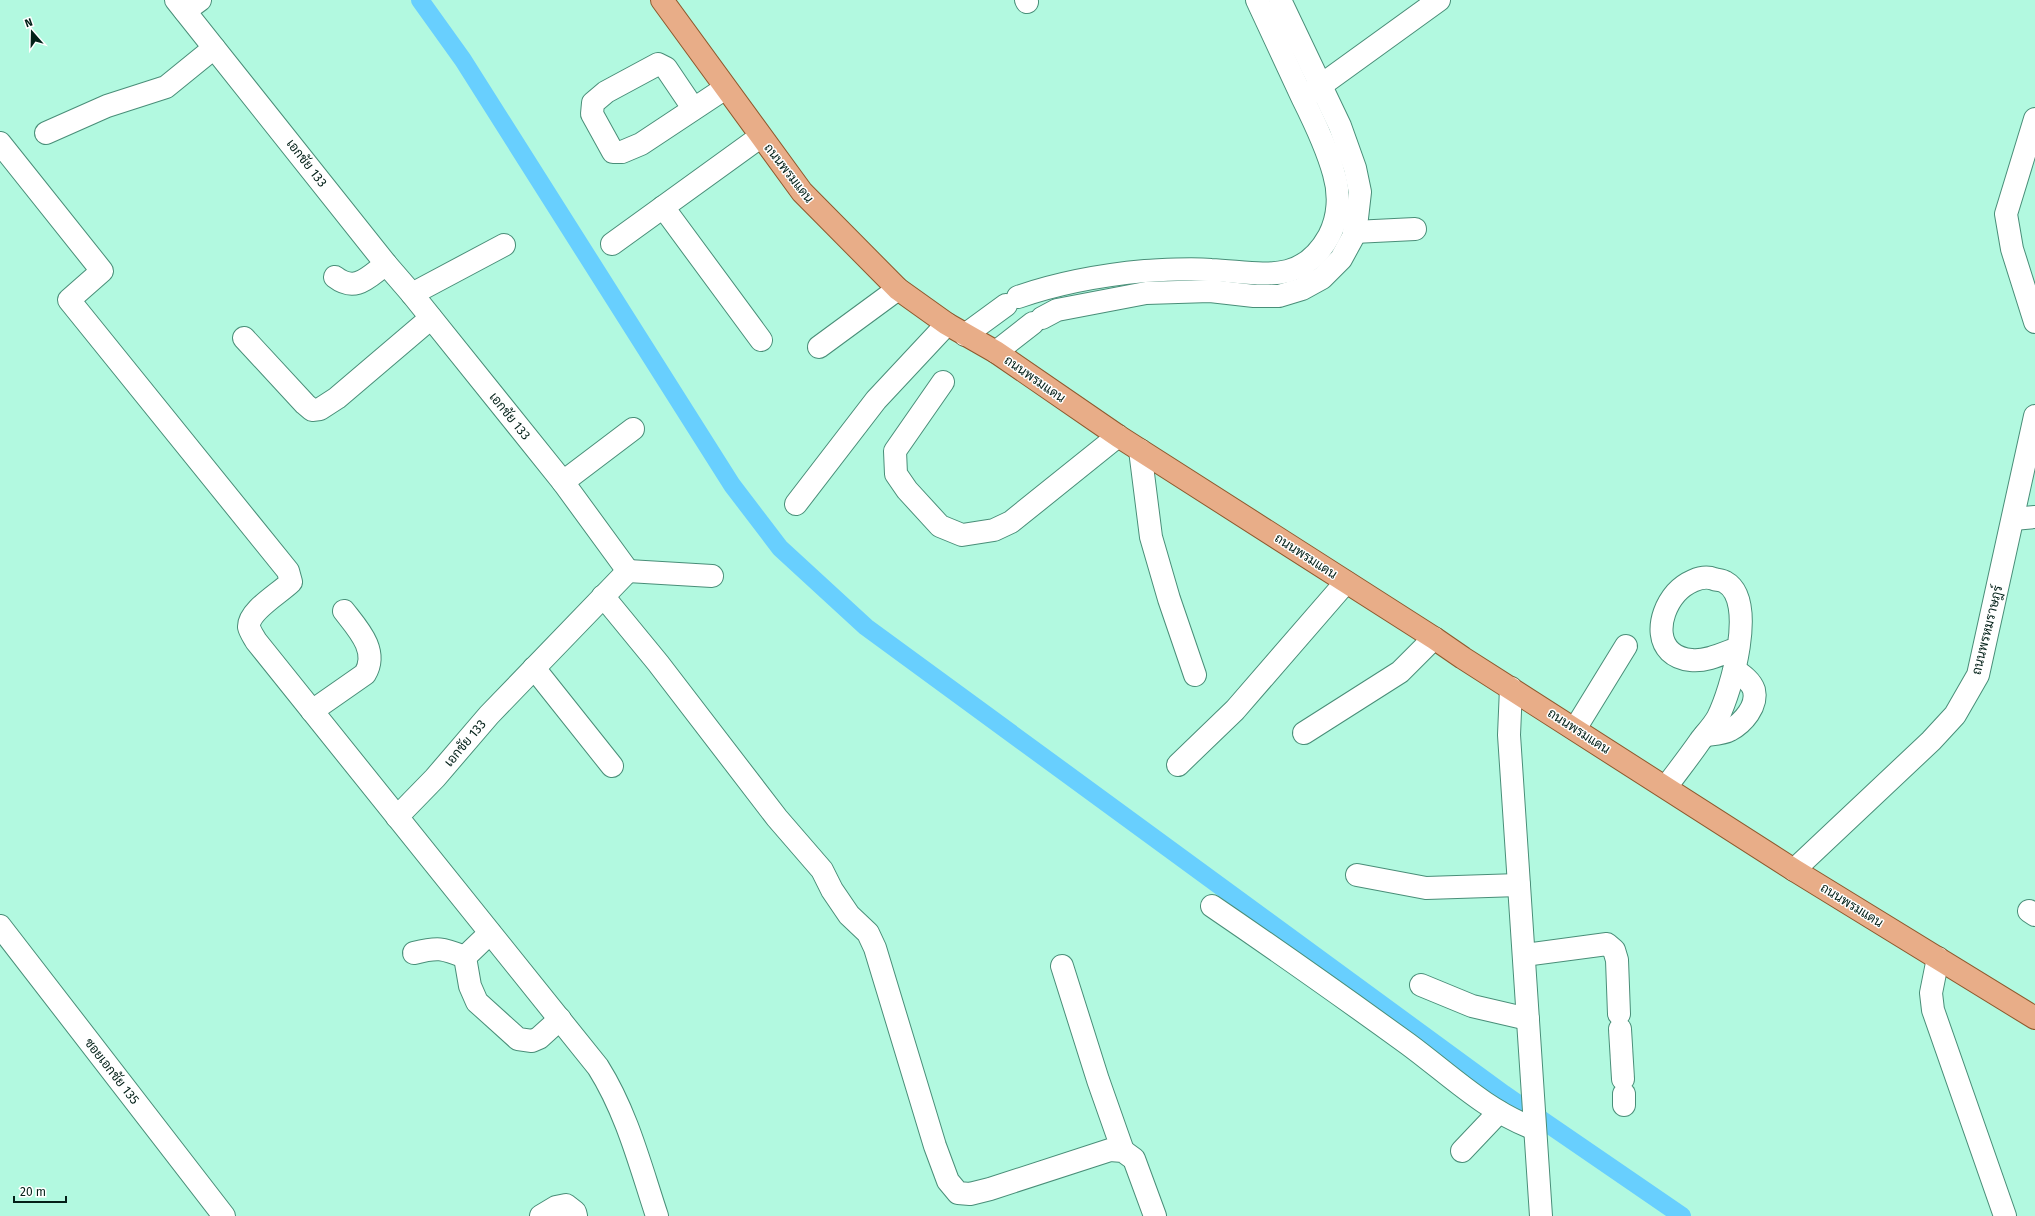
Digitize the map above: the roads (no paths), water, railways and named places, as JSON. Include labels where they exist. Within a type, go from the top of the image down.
[{"type":"main road","name":"ถนนพรมแดน","points":[[662,0],[724,89],[802,192],[898,289],[956,330],[996,352],[1118,436],[1666,788],[1794,870],[2035,1018]]},
{"type":"street","points":[[796,504],[876,400],[956,330],[1018,299],[1058,285],[1144,272],[1200,270],[1276,274],[1294,269],[1309,260],[1323,246],[1332,229],[1336,214],[1338,193],[1334,174],[1320,135],[1257,0]]},
{"type":"street","points":[[996,352],[1041,319],[1058,310],[1146,293],[1202,291],[1254,296],[1279,296],[1302,289],[1322,278],[1341,259],[1354,232],[1357,218],[1360,192],[1355,168],[1340,126],[1280,0]]},
{"type":"street","points":[[1303,98],[1439,0]]},
{"type":"street","name":"เอกชัย 133","points":[[187,4],[214,48],[562,482],[628,571],[489,715],[435,778],[397,817]]},
{"type":"street","points":[[46,133],[107,106],[166,87],[214,48]]},
{"type":"street","points":[[694,108],[666,68],[658,64],[606,92],[592,103],[592,114],[613,152],[622,152],[641,144],[724,89]]},
{"type":"street","points":[[2035,119],[2006,214],[2012,248],[2035,322]]},
{"type":"street","points":[[612,244],[760,137]]},
{"type":"street","points":[[0,143],[102,271],[69,300],[288,572],[290,582],[257,610],[250,620],[249,629],[256,641],[598,1067],[611,1088],[624,1115],[657,1216]]},
{"type":"street","points":[[663,206],[761,340]]},
{"type":"street","points":[[1354,232],[1393,231],[1415,228]]},
{"type":"street","points":[[412,294],[504,245]]},
{"type":"street","points":[[335,277],[344,284],[357,285],[386,264]]},
{"type":"street","points":[[1200,270],[1202,291]]},
{"type":"street","points":[[819,346],[898,289]]},
{"type":"street","points":[[1018,299],[1041,319]]},
{"type":"street","points":[[244,338],[304,404],[312,410],[320,409],[338,398],[431,318]]},
{"type":"street","points":[[943,382],[895,451],[896,474],[906,490],[940,526],[962,535],[994,530],[1011,522],[1118,436]]},
{"type":"street","name":"ถนนพรหมราษฎร์","points":[[1794,870],[1931,741],[1955,715],[1978,674],[2035,416]]},
{"type":"street","points":[[562,482],[633,429]]},
{"type":"street","points":[[1140,450],[1150,537],[1195,675]]},
{"type":"street","points":[[2013,519],[2035,517]]},
{"type":"street","points":[[628,571],[712,576]]},
{"type":"street","points":[[1178,765],[1235,710],[1346,582]]},
{"type":"street","points":[[603,596],[658,663],[777,818],[822,870],[832,890],[849,916],[868,933],[875,948],[935,1146],[948,1181],[958,1193],[970,1194],[990,1189],[1110,1150],[1123,1151],[1134,1159],[1155,1216]]},
{"type":"street","points":[[312,711],[365,674],[370,665],[370,654],[360,631],[344,611]]},
{"type":"street","points":[[1304,733],[1400,672],[1434,638]]},
{"type":"street","points":[[1575,729],[1626,646]]},
{"type":"street","points":[[1666,788],[1705,735],[1728,731],[1739,724],[1754,702],[1754,689],[1748,680],[1735,670],[1738,648]]},
{"type":"street","points":[[534,668],[612,766]]},
{"type":"street","points":[[1511,688],[1509,735],[1542,1216]]},
{"type":"street","points":[[1357,875],[1426,888],[1519,885]]},
{"type":"street","points":[[1212,906],[1317,978],[1476,1097],[1512,1120],[1535,1125]]},
{"type":"street","name":"ซอยเอกชัย 135","points":[[0,926],[224,1216]]},
{"type":"street","points":[[465,957],[490,933]]},
{"type":"street","points":[[1524,955],[1607,944],[1614,950],[1617,960],[1619,1022],[1624,1093]]},
{"type":"street","points":[[414,953],[434,948],[446,949],[465,957]]},
{"type":"street","points":[[465,957],[470,986],[477,1002],[518,1039],[532,1041],[539,1038],[560,1019]]},
{"type":"street","points":[[1938,958],[1932,993],[1933,1010],[2005,1216]]},
{"type":"street","points":[[1062,966],[1098,1080],[1123,1151]]},
{"type":"street","points":[[1421,985],[1472,1006],[1528,1019]]},
{"type":"street","points":[[1462,1151],[1499,1112]]},
{"type":"street","points":[[541,1216],[556,1207],[566,1205],[575,1212],[576,1216]]},
{"type":"waterway","points":[[420,0],[463,60],[732,485],[780,548],[866,627],[1504,1094],[1682,1216]]}]
